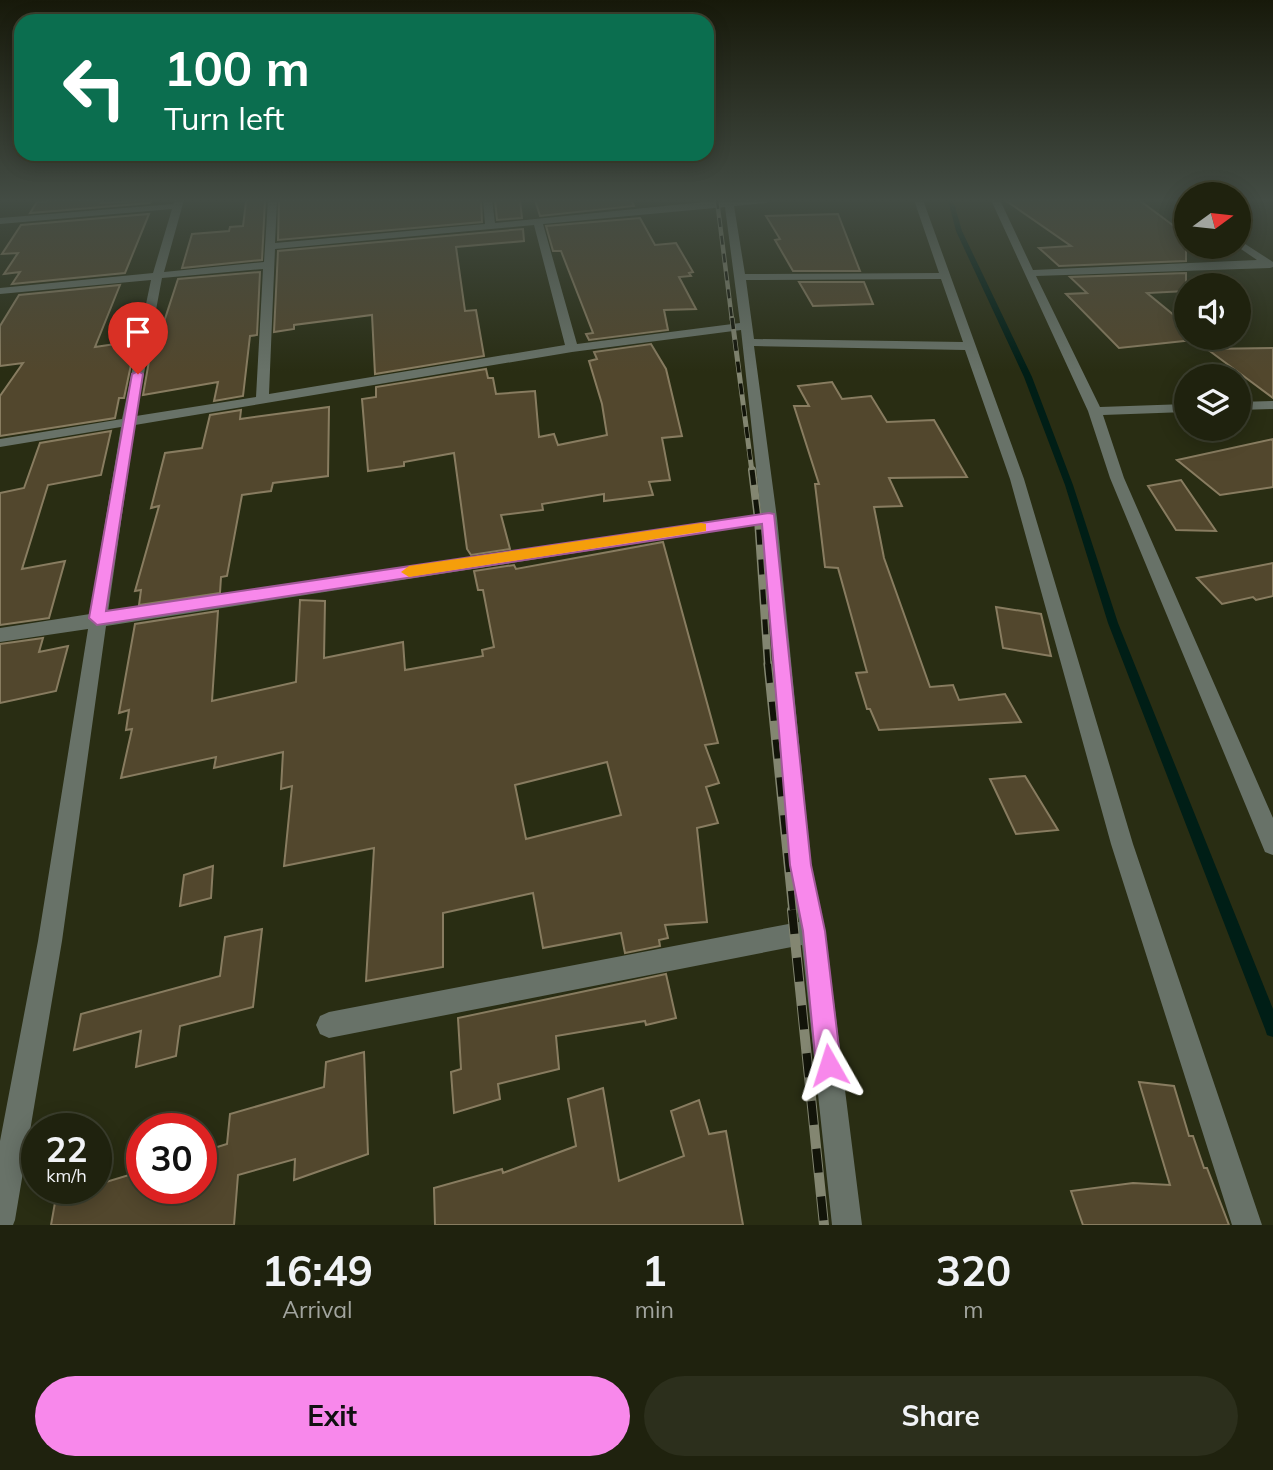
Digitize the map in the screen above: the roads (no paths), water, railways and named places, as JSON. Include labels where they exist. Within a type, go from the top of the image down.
[{"type":"street","points":[[0,1220],[50,941],[128,423],[163,257]]},
{"type":"street","points":[[262,400],[268,257]]},
{"type":"street","points":[[547,257],[572,348]]},
{"type":"street","points":[[737,257],[769,518],[800,865],[814,931],[847,1225]]},
{"type":"street","points":[[940,257],[1017,479],[1122,844],[1247,1225]]},
{"type":"street","points":[[1022,257],[1095,411],[1117,478],[1272,841]]},
{"type":"street","points":[[0,291],[268,265]]},
{"type":"street","points":[[1029,273],[1270,265]]},
{"type":"street","points":[[740,277],[947,276]]},
{"type":"street","points":[[0,443],[572,348],[747,334],[971,346]]},
{"type":"street","points":[[1251,406],[1273,405]]},
{"type":"street","points":[[1095,411],[1174,408]]},
{"type":"street","points":[[0,635],[97,618],[769,518]]},
{"type":"street","points":[[329,1025],[814,931]]},
{"type":"waterway","points":[[971,257],[1028,377],[1069,485],[1113,623],[1273,1029]]},
{"type":"railway","points":[[724,257],[732,320]]},
{"type":"railway","points":[[732,318],[752,472]]},
{"type":"railway","points":[[752,470],[768,666]]},
{"type":"railway","points":[[768,664],[793,912]]},
{"type":"railway","points":[[792,910],[824,1225]]}]
